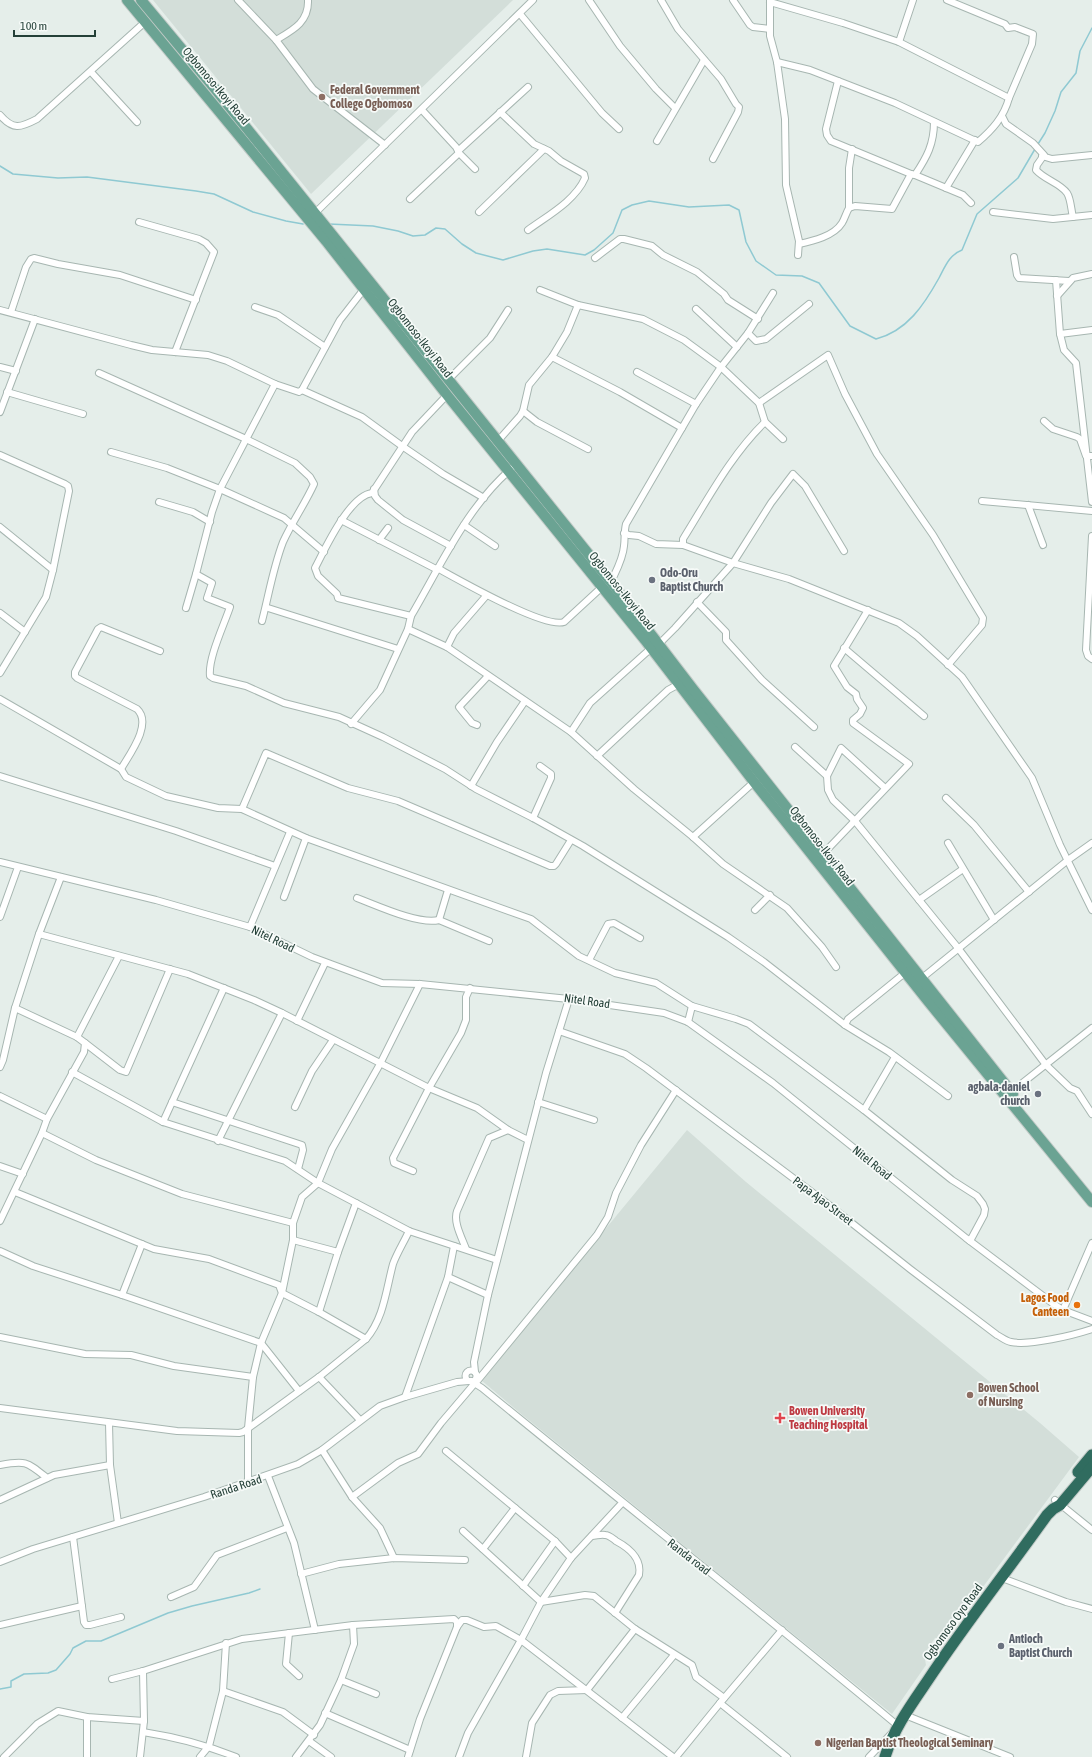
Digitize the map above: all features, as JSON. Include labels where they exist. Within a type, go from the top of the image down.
[{"type":"highway","name":"Ogbomoso Oyo Road","points":[[885,1757],[896,1728],[944,1656],[1092,1455]]},
{"type":"highway","name":"Ogbomoso Oyo Road","points":[[1056,1504],[1092,1467]]},
{"type":"main road","name":"Ogbomoso-Ikoyi Road","points":[[127,0],[258,157],[447,395],[513,467],[611,582],[656,647],[679,684],[754,782],[906,972],[1011,1092],[1092,1192]]},
{"type":"main road","name":"Ogbomoso-Ikoyi Road","points":[[141,0],[216,90],[314,214],[449,379],[498,442],[513,467],[602,587],[656,647],[922,978],[966,1041],[1092,1202]]},
{"type":"street","points":[[238,0],[276,40],[313,88],[385,145]]},
{"type":"street","points":[[276,40],[297,27],[303,21],[307,11],[308,0]]},
{"type":"street","points":[[314,214],[533,0]]},
{"type":"street","points":[[589,0],[629,56],[656,90],[675,108]]},
{"type":"street","points":[[661,0],[678,29],[721,79],[739,107],[738,112],[713,159]]},
{"type":"street","points":[[733,0],[750,25],[753,27],[770,29]]},
{"type":"street","points":[[899,42],[913,0]]},
{"type":"street","points":[[798,255],[799,244],[786,185],[786,119],[777,62],[772,45],[770,29],[770,1],[899,42],[1009,98]]},
{"type":"street","points":[[777,62],[810,70],[895,103],[978,142],[988,133],[1002,116],[1032,44],[1033,34],[1015,27],[1008,28],[1005,24],[950,1]]},
{"type":"street","points":[[520,14],[602,113],[619,129]]},
{"type":"street","points":[[0,115],[12,125],[25,126],[37,119],[145,22]]},
{"type":"street","points":[[657,141],[704,60]]},
{"type":"street","points":[[91,72],[137,122]]},
{"type":"street","points":[[838,81],[826,129],[827,135],[831,141],[963,195],[971,203]]},
{"type":"street","points":[[410,199],[528,87]]},
{"type":"street","points":[[422,110],[456,146],[459,152],[475,169]]},
{"type":"street","points":[[500,112],[534,144],[550,151],[561,161],[584,174],[585,178],[581,187],[571,197],[528,230]]},
{"type":"street","points":[[1002,116],[1006,124],[1033,143],[1044,155],[1037,165],[1036,170],[1042,176],[1063,188],[1067,193],[1073,217]]},
{"type":"street","points":[[849,208],[855,206],[892,210],[913,175],[923,162],[934,136],[934,122]]},
{"type":"street","points":[[946,188],[975,140]]},
{"type":"street","points":[[479,212],[544,149]]},
{"type":"street","points":[[799,244],[832,232],[842,224],[849,208],[848,191],[852,149]]},
{"type":"street","points":[[1042,156],[1052,159],[1092,155]]},
{"type":"street","points":[[993,212],[1053,219],[1092,215]]},
{"type":"street","points":[[139,222],[199,239],[212,248],[214,252],[175,352]]},
{"type":"street","points":[[595,258],[620,239],[652,246],[663,255],[697,272],[724,294],[728,300],[758,319]]},
{"type":"street","points":[[1014,257],[1017,275],[1019,278],[1069,281]]},
{"type":"street","points":[[11,312],[26,267],[31,259],[34,258],[58,264],[120,275],[196,300]]},
{"type":"street","points":[[1058,296],[1069,281],[1077,276],[1092,274]]},
{"type":"street","points":[[1056,280],[1060,334],[1064,350],[1076,363],[1089,456],[1092,502]]},
{"type":"street","points":[[302,390],[340,320],[364,289]]},
{"type":"street","points":[[540,290],[578,305],[643,319],[684,340],[721,367],[759,403],[765,422],[784,439]]},
{"type":"street","points":[[611,582],[622,557],[626,524],[696,404],[721,367],[758,319],[773,293]]},
{"type":"street","points":[[748,333],[756,340],[766,339],[809,304]]},
{"type":"street","points":[[498,442],[523,411],[529,385],[552,357],[567,332],[578,305]]},
{"type":"street","points":[[255,306],[278,315],[325,347]]},
{"type":"street","points":[[696,309],[737,347]]},
{"type":"street","points":[[0,310],[113,341],[152,350],[203,354],[221,359],[276,384],[298,392],[302,390],[362,417],[443,474],[484,498]]},
{"type":"street","points":[[449,379],[490,338],[508,310]]},
{"type":"street","points":[[0,412],[35,319]]},
{"type":"street","points":[[1060,334],[1092,330]]},
{"type":"street","points":[[759,403],[828,355],[876,454],[933,535],[983,618],[982,625],[948,665]]},
{"type":"street","points":[[552,357],[620,392],[682,428]]},
{"type":"street","points":[[0,367],[16,371]]},
{"type":"street","points":[[637,372],[696,404]]},
{"type":"street","points":[[99,373],[246,439],[295,463],[310,477],[314,484],[292,524],[274,568],[262,621]]},
{"type":"street","points":[[186,608],[212,512],[220,489],[276,384]]},
{"type":"street","points":[[7,392],[83,414]]},
{"type":"street","points":[[410,616],[338,598],[337,594],[315,568],[341,520],[361,497],[372,493],[412,432],[447,395]]},
{"type":"street","points":[[523,411],[537,422],[588,449]]},
{"type":"street","points":[[1044,421],[1053,429],[1080,439],[1089,456]]},
{"type":"street","points":[[683,545],[683,539],[720,478],[752,435],[765,422]]},
{"type":"street","points":[[111,452],[167,468],[220,489],[284,518],[324,552]]},
{"type":"street","points":[[0,455],[65,484],[69,493],[46,597],[0,673]]},
{"type":"street","points":[[350,724],[380,690],[408,629],[410,616],[464,525],[484,498],[513,467]]},
{"type":"street","points":[[571,732],[590,702],[648,651],[656,647],[733,563],[771,503],[793,474],[805,486],[844,551]]},
{"type":"street","points":[[374,489],[375,496],[378,500],[403,520],[451,546]]},
{"type":"street","points":[[982,501],[1092,511]]},
{"type":"street","points":[[159,502],[193,512],[210,522]]},
{"type":"street","points":[[1028,505],[1043,545]]},
{"type":"street","points":[[341,520],[434,568],[439,569],[486,596],[533,615],[561,623],[564,622],[602,587]]},
{"type":"street","points":[[464,525],[495,546]]},
{"type":"street","points":[[0,527],[53,570]]},
{"type":"street","points":[[380,540],[388,528]]},
{"type":"street","points":[[624,533],[629,536],[639,536],[656,544],[683,545],[733,563],[789,579],[900,623],[917,636],[962,677],[1032,778],[1092,910]]},
{"type":"street","points":[[1092,536],[1086,650],[1088,656],[1092,659]]},
{"type":"street","points":[[196,574],[212,583],[207,598],[230,607],[215,651],[210,676],[246,686],[284,703],[339,718],[413,751],[471,786],[533,818],[740,945],[800,988],[845,1025],[895,1057],[948,1096]]},
{"type":"street","points":[[447,647],[454,633],[486,596]]},
{"type":"street","points":[[697,602],[726,632],[726,640],[762,680],[814,727]]},
{"type":"street","points":[[268,608],[398,649]]},
{"type":"street","points":[[823,854],[909,764],[853,723],[853,720],[863,708],[857,699],[856,694],[847,687],[834,666],[868,610]]},
{"type":"street","points":[[0,613],[25,632]]},
{"type":"street","points":[[120,769],[141,733],[143,719],[142,713],[77,678],[75,676],[75,672],[98,629],[101,627],[160,651]]},
{"type":"street","points":[[408,629],[447,647],[571,732],[634,790],[693,836],[724,864],[770,894],[792,913],[822,947],[836,967]]},
{"type":"street","points":[[844,648],[924,716]]},
{"type":"street","points":[[477,725],[472,723],[459,707],[488,676]]},
{"type":"street","points":[[597,756],[668,690],[679,684]]},
{"type":"street","points":[[0,699],[120,769],[126,777],[134,782],[166,796],[218,808],[242,808],[290,832],[531,919],[579,956],[615,973],[656,983],[692,1006],[749,1024],[864,1110],[952,1180],[977,1196],[985,1209],[984,1216],[970,1241]]},
{"type":"street","points":[[471,786],[497,742],[525,701]]},
{"type":"street","points":[[796,747],[827,776]]},
{"type":"street","points":[[885,788],[841,748],[827,776],[828,790],[833,800],[855,821],[958,948],[1046,1065],[1070,1088],[1078,1091],[1092,1114]]},
{"type":"street","points":[[242,808],[266,752],[348,788],[398,801],[550,866],[554,866],[556,864],[571,840]]},
{"type":"street","points":[[533,818],[551,778],[551,774],[540,766]]},
{"type":"street","points":[[0,776],[176,831],[275,866]]},
{"type":"street","points":[[693,836],[754,782]]},
{"type":"street","points":[[946,798],[974,825],[1029,892]]},
{"type":"street","points":[[250,927],[290,832]]},
{"type":"street","points":[[284,897],[306,838]]},
{"type":"street","points":[[948,843],[994,920]]},
{"type":"street","points":[[922,978],[1068,860],[1092,843]]},
{"type":"street","name":"Nitel Road","points":[[0,862],[156,900],[250,927],[325,963],[382,983],[470,988],[569,999],[664,1013],[688,1022],[773,1083],[970,1241],[1063,1310],[1092,1321]]},
{"type":"street","points":[[0,917],[18,867]]},
{"type":"street","points":[[918,900],[963,869]]},
{"type":"street","points":[[0,1067],[15,1008],[39,934],[61,877]]},
{"type":"street","points":[[439,920],[448,890]]},
{"type":"street","points":[[755,910],[770,894]]},
{"type":"street","points":[[357,898],[417,919],[432,922],[439,920],[489,941]]},
{"type":"street","points":[[589,960],[608,924],[614,924],[640,938]]},
{"type":"street","points":[[39,934],[188,974],[224,988],[282,1013],[429,1088],[477,1108],[508,1130],[528,1140]]},
{"type":"street","points":[[77,1037],[119,956]]},
{"type":"street","points":[[297,1021],[325,963]]},
{"type":"street","points":[[15,1008],[77,1037],[120,1070],[126,1072],[170,969]]},
{"type":"street","points":[[845,1025],[848,1019],[906,972]]},
{"type":"street","points":[[248,1483],[248,1428],[252,1377],[261,1343],[282,1293],[293,1240],[293,1223],[302,1197],[318,1183],[336,1142],[380,1064],[420,984]]},
{"type":"street","points":[[163,1122],[224,988]]},
{"type":"street","points":[[413,1171],[394,1163],[393,1160],[429,1088],[461,1033],[466,1020],[466,997],[470,988]]},
{"type":"street","points":[[473,1377],[474,1362],[488,1295],[538,1102],[569,999]]},
{"type":"street","points":[[688,1022],[692,1006]]},
{"type":"street","points":[[218,1141],[227,1120],[282,1013]]},
{"type":"street","points":[[1011,1092],[1092,1028]]},
{"type":"street","name":"Papa Ajao Street","points":[[559,1031],[625,1054],[646,1068],[829,1205],[997,1335],[1011,1342],[1027,1342],[1073,1336],[1092,1329]]},
{"type":"street","points":[[295,1107],[312,1072],[333,1040]]},
{"type":"street","points":[[0,1221],[15,1192],[47,1119],[84,1052],[85,1043]]},
{"type":"street","points":[[864,1110],[895,1057]]},
{"type":"street","points":[[72,1072],[163,1122],[218,1141],[285,1161],[318,1183],[409,1231],[497,1260]]},
{"type":"street","points":[[352,1497],[398,1463],[418,1454],[473,1377],[597,1235],[608,1217],[616,1193],[641,1146],[676,1090]]},
{"type":"street","points":[[0,1096],[47,1119]]},
{"type":"street","points":[[172,1102],[302,1145],[303,1150],[298,1169]]},
{"type":"street","points":[[538,1102],[594,1120]]},
{"type":"street","points":[[466,1249],[455,1215],[489,1138],[508,1130]]},
{"type":"street","points":[[42,1133],[96,1160],[182,1194],[293,1223]]},
{"type":"street","points":[[0,1166],[23,1174]]},
{"type":"street","points":[[15,1192],[142,1244],[161,1250],[209,1259],[279,1285],[282,1293],[366,1339]]},
{"type":"street","points":[[319,1312],[338,1252],[356,1203]]},
{"type":"street","points":[[0,1408],[177,1431],[243,1432],[319,1377],[366,1339],[379,1317],[396,1258],[409,1231]]},
{"type":"street","points":[[293,1240],[338,1252]]},
{"type":"street","points":[[1063,1310],[1092,1242]]},
{"type":"street","points":[[122,1295],[142,1244]]},
{"type":"street","points":[[405,1396],[448,1277],[454,1246]]},
{"type":"street","points":[[0,1251],[33,1266],[261,1343],[299,1391]]},
{"type":"street","points":[[448,1277],[488,1295]]},
{"type":"street","points":[[0,1337],[85,1354],[131,1356],[174,1366],[252,1377]]},
{"type":"street","points":[[319,1377],[360,1420]]},
{"type":"street","name":"Randa Road","points":[[0,1562],[33,1549],[268,1476],[298,1464],[322,1450],[380,1406],[405,1396],[473,1377]]},
{"type":"street","name":"Randa road","points":[[473,1377],[482,1388],[622,1503],[782,1630],[896,1728]]},
{"type":"street","points":[[109,1423],[110,1465],[118,1523]]},
{"type":"street","points":[[322,1450],[352,1497],[380,1528],[394,1558]]},
{"type":"street","points":[[446,1451],[555,1541],[571,1558]]},
{"type":"street","points":[[0,1465],[11,1463],[29,1463],[47,1478]]},
{"type":"street","points":[[0,1500],[54,1475],[110,1465]]},
{"type":"street","points":[[268,1476],[294,1543],[315,1630]]},
{"type":"street","points":[[459,1757],[468,1733],[541,1602],[571,1558],[622,1503]]},
{"type":"street","points":[[1056,1504],[1092,1530]]},
{"type":"street","points":[[483,1549],[515,1508]]},
{"type":"street","points":[[171,1597],[194,1587],[217,1555],[287,1528]]},
{"type":"street","points":[[463,1531],[541,1602],[590,1595],[594,1596],[635,1629],[692,1665],[696,1677],[787,1757]]},
{"type":"street","points":[[592,1536],[610,1536],[630,1550],[638,1563],[640,1570],[639,1575],[615,1613]]},
{"type":"street","points":[[73,1537],[84,1622],[86,1625],[121,1617]]},
{"type":"street","points":[[523,1586],[555,1541]]},
{"type":"street","points":[[301,1574],[339,1564],[394,1558],[465,1560]]},
{"type":"street","points":[[1002,1578],[1066,1602],[1092,1609]]},
{"type":"street","points":[[0,1625],[82,1606]]},
{"type":"street","points":[[112,1679],[143,1671],[242,1638],[353,1625],[454,1619],[457,1627]]},
{"type":"street","points":[[408,1757],[420,1719],[457,1627],[462,1620],[467,1620],[484,1627],[496,1626],[521,1640],[673,1757]]},
{"type":"street","points":[[296,1757],[314,1735],[341,1680],[354,1644],[353,1625]]},
{"type":"street","points":[[526,1757],[532,1723],[550,1695],[558,1691],[587,1690],[635,1629]]},
{"type":"street","points":[[676,1757],[722,1700],[782,1630]]},
{"type":"street","points":[[289,1633],[286,1664],[299,1676]]},
{"type":"street","points":[[200,1757],[209,1746],[223,1691],[226,1643]]},
{"type":"street","points":[[622,1718],[674,1655]]},
{"type":"street","points":[[140,1757],[144,1721],[143,1671]]},
{"type":"street","points":[[341,1680],[376,1694]]},
{"type":"street","points":[[223,1691],[283,1712],[314,1735]]},
{"type":"street","points":[[4,1757],[37,1724],[54,1713],[63,1712],[87,1717],[144,1721]]},
{"type":"street","points":[[325,1714],[410,1750]]},
{"type":"street","points":[[905,1715],[1010,1757]]},
{"type":"street","points":[[87,1717],[87,1757]]},
{"type":"street","points":[[869,1757],[896,1728]]},
{"type":"street","points":[[143,1732],[171,1736],[209,1746],[236,1757]]},
{"type":"street","points":[[308,1741],[331,1757]]},
{"type":"shaded area","name":"Federal Government College Ogbomoso","points":[[153,0],[513,0],[311,194]]},
{"type":"shaded area","name":"Bowen University Teaching Hospital","points":[[687,1130],[746,1182],[1040,1423],[1079,1457],[946,1637],[935,1638],[924,1654],[926,1665],[892,1714],[481,1380]]},
{"type":"waterway","points":[[1038,144],[1055,111],[1061,92],[1076,73],[1080,51],[1092,28]]},
{"type":"waterway","points":[[329,224],[373,226],[398,231],[413,236],[425,235],[436,228],[445,229],[462,244],[476,253],[503,260],[533,251],[547,249],[585,255],[594,250],[613,233],[622,210],[632,205],[649,201],[689,207],[729,205],[739,210],[746,242],[756,261],[776,275],[802,276],[819,283],[850,326],[876,339],[897,330],[914,316],[927,298],[948,262],[954,255],[962,250],[977,214],[1018,178],[1035,149]]},
{"type":"waterway","points":[[0,166],[13,174],[58,178],[87,177],[214,194],[253,212],[303,224]]},
{"type":"waterway","points":[[0,1689],[11,1687],[11,1681],[24,1674],[48,1673],[56,1670],[70,1654],[73,1648],[86,1641],[101,1641],[168,1613],[260,1589]]},
{"type":"place","name":"Federal Government College Ogbomoso","points":[[322,97]]},
{"type":"place","name":"Odo-Oru Baptist Church","points":[[652,580]]},
{"type":"place","name":"agbala-daniel church","points":[[1038,1094]]},
{"type":"place","name":"Lagos Food Canteen","points":[[1077,1305]]},
{"type":"place","name":"Bowen School of Nursing","points":[[970,1395]]},
{"type":"place","name":"Bowen University Teaching Hospital","points":[[780,1418]]},
{"type":"place","name":"Antioch Baptist Church","points":[[1001,1646]]},
{"type":"place","name":"Nigerian Baptist Theological Seminary","points":[[818,1743]]}]
